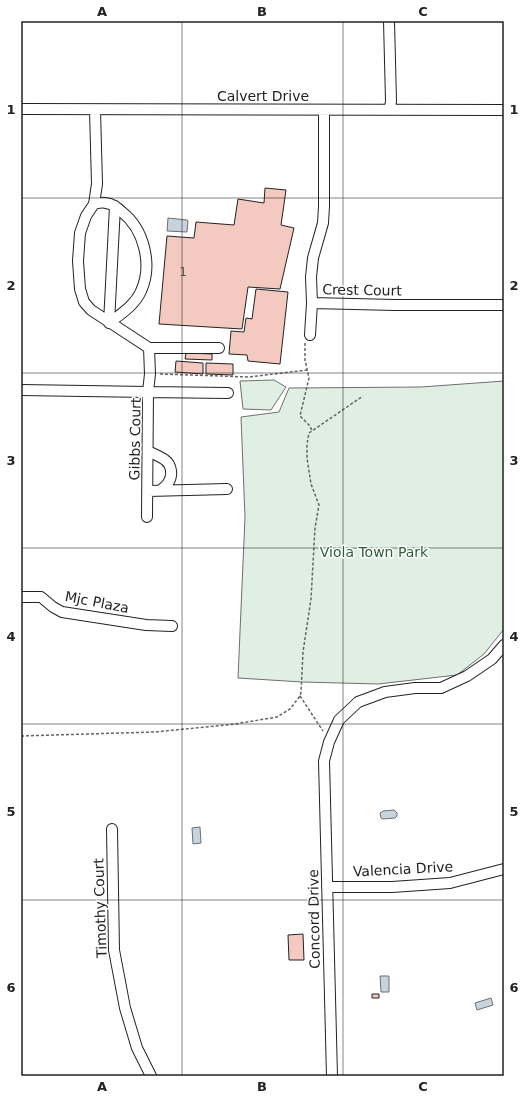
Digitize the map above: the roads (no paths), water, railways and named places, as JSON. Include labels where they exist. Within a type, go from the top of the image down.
[{"type":"street","points":[[389,21],[390,109]]},
{"type":"street","name":"Calvert Drive","points":[[21,110],[504,110]]},
{"type":"street","points":[[96,110],[97,184],[94,204],[86,216],[80,233],[78,261],[80,289],[84,302],[90,310],[149,348],[219,348]]},
{"type":"street","name":"Crest Court","points":[[324,110],[323,223],[313,258],[311,276],[312,303],[504,305]]},
{"type":"street","points":[[94,204],[106,203],[115,206],[127,216],[136,226],[146,253],[145,279],[141,291],[129,308],[109,323]]},
{"type":"street","points":[[109,323],[115,206]]},
{"type":"street","points":[[310,335],[312,303]]},
{"type":"street","points":[[21,390],[148,392],[150,374],[149,348]]},
{"type":"street","name":"Gibbs Court","points":[[147,517],[148,392],[228,394]]},
{"type":"street","points":[[148,451],[166,460],[169,465],[171,477],[168,483],[161,490]]},
{"type":"street","points":[[148,491],[227,489]]},
{"type":"street","name":"Mjc Plaza","points":[[21,597],[41,597],[62,612],[146,626],[172,626]]},
{"type":"street","name":"Concord Drive","points":[[332,1076],[324,761],[329,742],[339,720],[358,702],[385,692],[415,688],[441,688],[467,676],[492,659],[504,645]]},
{"type":"street","name":"Timothy Court","points":[[112,829],[114,950],[125,1008],[137,1048],[151,1076]]},
{"type":"street","name":"Valencia Drive","points":[[327,887],[392,887],[450,883],[504,869]]},
{"type":"park label","name":"Viola Town Park","points":[[374,552]]}]
